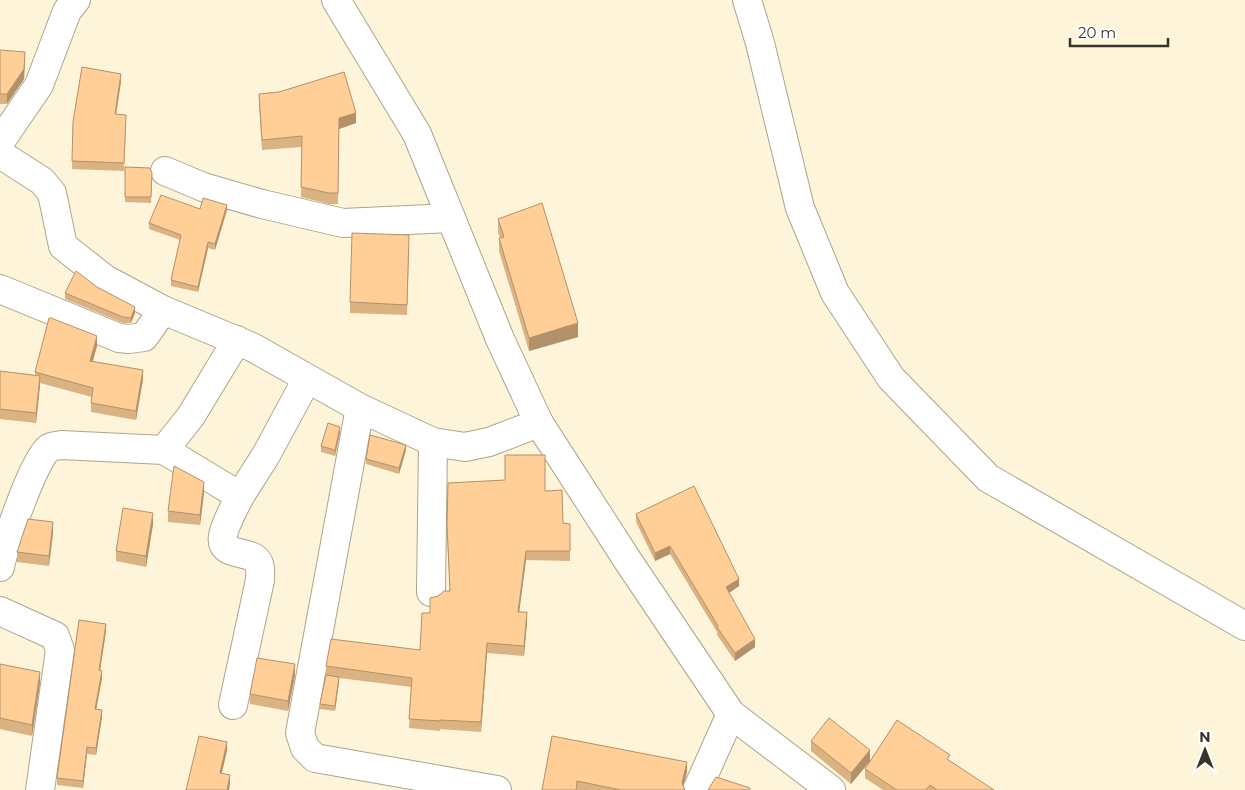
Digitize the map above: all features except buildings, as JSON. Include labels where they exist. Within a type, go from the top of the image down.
[{"type":"street","points":[[336,0],[417,134],[500,339],[539,423],[628,561],[731,714],[831,790]]},
{"type":"street","points":[[747,0],[760,43],[800,208],[835,293],[891,378],[988,478],[1245,626]]},
{"type":"street","points":[[0,142],[39,85],[67,11],[68,1]]},
{"type":"street","points":[[0,154],[42,181],[52,193],[63,246],[105,279],[163,310],[236,340],[360,408],[433,442],[465,447],[489,442],[539,423]]},
{"type":"street","points":[[165,171],[212,189],[262,204],[344,223],[451,218]]},
{"type":"street","points":[[0,289],[119,338],[144,337],[163,310]]},
{"type":"street","points":[[164,450],[191,416],[236,340]]},
{"type":"street","points":[[233,705],[260,580],[259,564],[254,557],[228,550],[222,536],[240,496],[266,455],[307,379]]},
{"type":"street","points":[[360,408],[300,733],[305,748],[315,758],[497,790]]},
{"type":"street","points":[[431,592],[433,442]]},
{"type":"street","points":[[0,568],[4,549],[38,460],[50,447],[60,445],[164,450],[240,496]]},
{"type":"street","points":[[0,611],[55,636],[60,650],[40,790]]},
{"type":"street","points":[[697,790],[731,714]]}]
